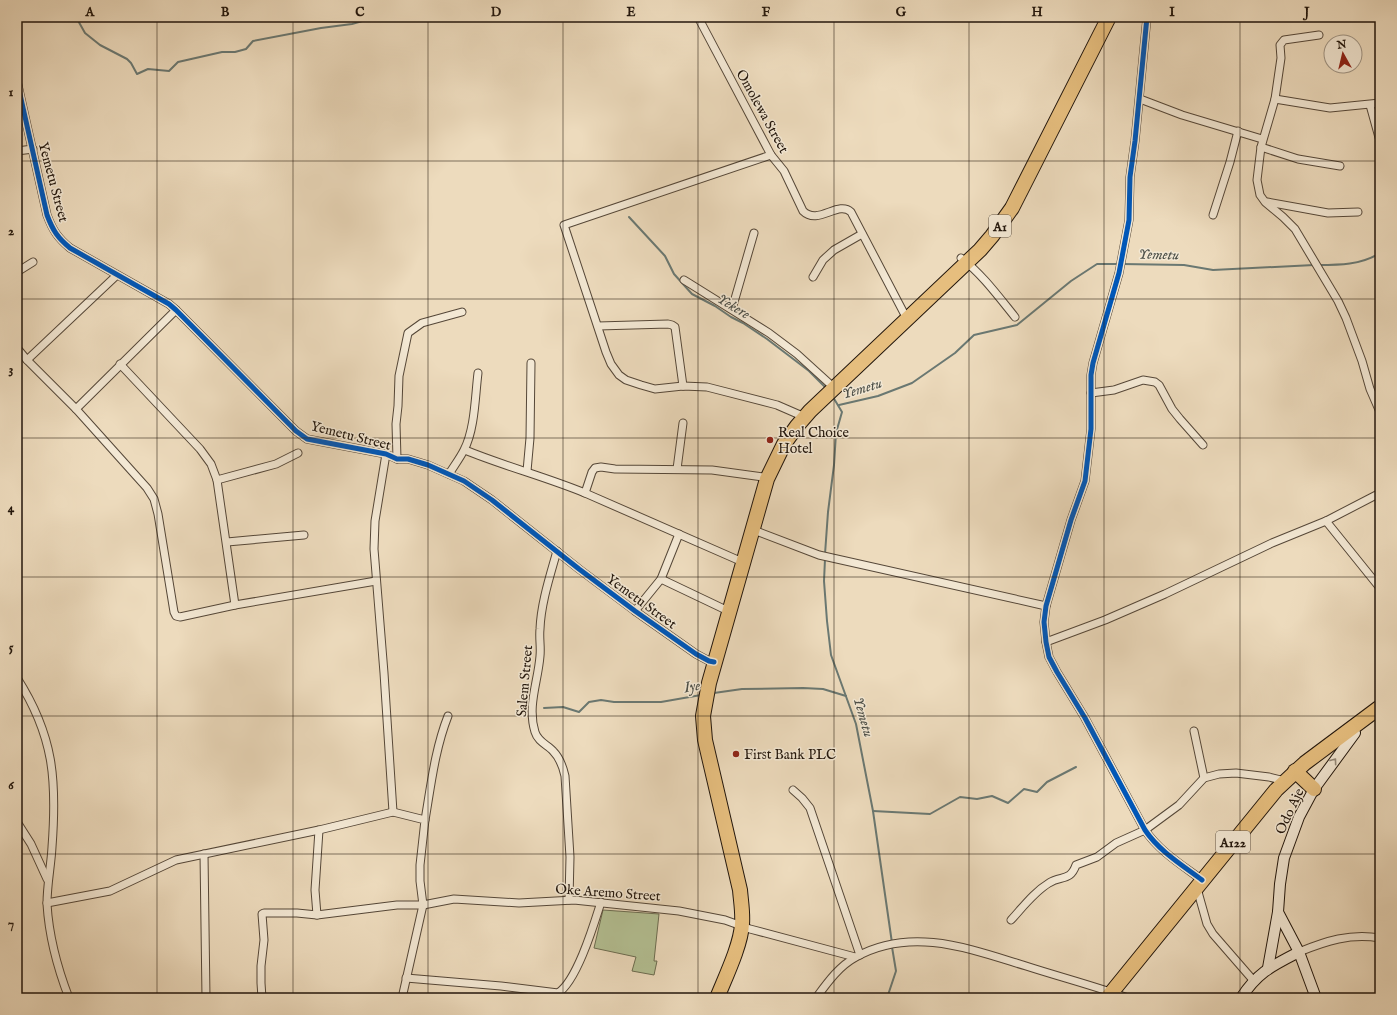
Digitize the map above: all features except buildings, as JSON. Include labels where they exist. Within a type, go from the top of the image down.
[{"type":"highway","name":"A1","points":[[964,260],[1004,207],[1041,138],[1101,17]]},
{"type":"highway","name":"A1","points":[[712,662],[766,467],[779,444],[800,415],[964,260],[992,236],[1012,208],[1109,17]]},
{"type":"highway","name":"A1","points":[[717,998],[737,946],[740,890],[708,753],[703,727],[704,704],[724,609],[738,560],[767,478],[777,457],[797,426],[828,389]]},
{"type":"highway","name":"A122","points":[[1115,996],[1200,886],[1292,778],[1317,753],[1380,707]]},
{"type":"highway","name":"A122","points":[[1292,778],[1380,714]]},
{"type":"highway","points":[[1292,778],[1314,789]]},
{"type":"highway","name":"A1","points":[[711,998],[739,924]]},
{"type":"street","name":"Omolewa Street","points":[[698,17],[771,155],[784,171],[804,211],[813,217],[842,208],[848,209],[862,234]]},
{"type":"street","points":[[1147,17],[1140,99],[1130,177],[1129,220],[1120,273],[1093,362],[1091,375],[1091,429],[1085,481],[1046,606],[1044,622],[1046,642],[1049,657],[1056,672],[1094,735],[1145,830],[1151,839],[1200,886],[1207,924],[1213,934],[1254,980]]},
{"type":"street","points":[[1319,35],[1284,40],[1280,45],[1281,58],[1275,99],[1268,125],[1262,139],[1257,180],[1260,195],[1265,202],[1295,229],[1338,301],[1346,318],[1362,361],[1370,389],[1380,412]]},
{"type":"street","name":"Yemetu Street","points":[[17,81],[47,215],[51,226],[59,238],[70,248],[159,298],[176,310],[296,431],[307,439],[386,454],[397,459],[408,459],[428,465],[464,481],[492,500],[635,611],[696,654],[712,662]]},
{"type":"street","points":[[1140,99],[1182,115],[1262,139]]},
{"type":"street","points":[[1275,99],[1330,108],[1380,103]]},
{"type":"street","points":[[1370,105],[1380,141]]},
{"type":"street","points":[[1213,215],[1238,131]]},
{"type":"street","points":[[1261,147],[1298,159],[1340,166]]},
{"type":"street","points":[[17,151],[33,149]]},
{"type":"street","points":[[771,155],[564,225],[606,352],[611,364],[619,375],[626,380],[655,389],[683,386],[707,387],[777,406],[800,415]]},
{"type":"street","points":[[1265,202],[1328,213],[1358,212]]},
{"type":"street","points":[[732,309],[754,233]]},
{"type":"street","points":[[813,277],[823,260],[834,250],[862,234],[905,316]]},
{"type":"street","points":[[964,260],[996,293],[1015,317]]},
{"type":"street","points":[[17,272],[33,262]]},
{"type":"street","points":[[27,360],[117,275]]},
{"type":"street","points":[[684,280],[769,332],[797,354],[828,389]]},
{"type":"street","points":[[76,409],[176,310]]},
{"type":"street","points":[[397,459],[396,424],[399,376],[408,333],[422,323],[462,312]]},
{"type":"street","points":[[598,326],[668,324],[675,327],[683,386]]},
{"type":"street","points":[[17,348],[76,409],[147,488],[154,499],[158,514],[174,612],[176,616],[180,618],[235,605],[376,581]]},
{"type":"street","points":[[527,471],[530,438],[531,363]]},
{"type":"street","points":[[120,364],[200,450],[211,464],[218,480],[235,605]]},
{"type":"street","points":[[449,474],[465,450],[469,440],[478,373]]},
{"type":"street","points":[[1091,393],[1114,390],[1143,380],[1155,382],[1159,385],[1172,409],[1203,445]]},
{"type":"street","points":[[677,469],[683,423]]},
{"type":"street","points":[[465,450],[495,462],[554,480],[738,560]]},
{"type":"street","points":[[218,480],[276,464],[298,453]]},
{"type":"street","points":[[386,454],[374,534],[392,812]]},
{"type":"street","points":[[585,493],[592,472],[595,468],[712,470],[763,477]]},
{"type":"street","points":[[1046,642],[1105,620],[1165,594],[1272,543],[1326,521],[1380,493]]},
{"type":"street","points":[[1326,521],[1380,588]]},
{"type":"street","points":[[750,528],[819,555],[1046,606]]},
{"type":"street","points":[[635,611],[661,578],[679,534]]},
{"type":"street","points":[[227,542],[304,535]]},
{"type":"street","name":"Salem Street","points":[[557,551],[542,611],[540,628],[540,656],[532,708],[535,734],[544,745],[552,750],[557,756],[565,776],[570,857],[569,900]]},
{"type":"street","points":[[661,578],[724,609]]},
{"type":"street","points":[[17,678],[37,714],[50,752],[54,776],[53,834],[47,903],[53,950],[69,998]]},
{"type":"street","points":[[402,998],[423,904],[420,881],[420,865],[438,750],[448,716]]},
{"type":"street","points":[[1194,731],[1204,778]]},
{"type":"street","name":"Odo Aje","points":[[1268,968],[1278,912],[1284,858],[1299,817],[1314,789],[1355,733]]},
{"type":"street","points":[[1011,920],[1037,891],[1050,882],[1068,876],[1074,871],[1076,865],[1097,857],[1116,843],[1145,830],[1179,805],[1204,778],[1219,774],[1236,773],[1292,778]]},
{"type":"street","points":[[793,790],[810,808],[858,956]]},
{"type":"street","points":[[47,903],[110,891],[176,860],[319,830],[392,812],[426,820]]},
{"type":"street","points":[[17,822],[31,844],[48,879]]},
{"type":"street","points":[[317,915],[315,890],[319,830]]},
{"type":"street","points":[[204,854],[206,998]]},
{"type":"street","name":"Oke Aremo Street","points":[[262,998],[261,966],[264,940],[262,914],[264,912],[317,915],[391,906],[423,904],[454,899],[519,903],[569,900],[601,902],[679,911],[725,920],[750,929],[858,956]]},
{"type":"street","points":[[406,978],[501,986],[558,993],[562,991],[570,980],[586,947],[601,902]]},
{"type":"street","points":[[1278,912],[1299,952],[1316,998]]},
{"type":"street","points":[[1241,998],[1254,980],[1268,968],[1299,952],[1324,942],[1339,939],[1353,937],[1380,938]]},
{"type":"street","points":[[816,998],[830,978],[858,956],[886,944],[920,941],[951,944],[1115,996]]},
{"type":"green space","points":[[603,910],[659,914],[654,961],[657,961],[654,975],[632,971],[636,957],[594,948]]},
{"type":"waterway","points":[[76,17],[85,33],[100,45],[127,59],[137,74],[148,69],[169,71],[178,62],[222,52],[235,52],[246,49],[253,41],[321,28],[352,24],[376,17]]},
{"type":"waterway","name":"Yekere","points":[[629,217],[665,256],[674,274],[692,294],[715,306],[767,339],[809,371],[827,389]]},
{"type":"waterway","name":"Yemetu","points":[[1318,265],[1358,262],[1380,253]]},
{"type":"waterway","name":"Yemetu","points":[[839,405],[878,396],[912,383],[955,353],[974,335],[1017,325],[1071,281],[1097,264],[1118,264]]},
{"type":"waterway","name":"Yemetu","points":[[1122,264],[1184,265],[1213,270],[1314,265]]},
{"type":"waterway","name":"Yemetu","points":[[825,554],[836,433],[842,412],[833,397]]},
{"type":"waterway","name":"Yemetu","points":[[825,559],[824,581],[831,655],[856,724],[873,811],[892,943]]},
{"type":"waterway","name":"Iye","points":[[714,693],[742,689],[803,688],[823,689],[846,696]]},
{"type":"waterway","name":"Iye","points":[[544,708],[563,707],[579,712],[589,702],[601,700],[614,702],[661,702],[701,695]]},
{"type":"waterway","points":[[873,811],[930,814],[960,797],[977,799],[992,796],[1008,803],[1024,789],[1037,792],[1047,782],[1076,767]]},
{"type":"waterway","name":"Yemetu","points":[[887,998],[896,971],[892,947]]},
{"type":"cycle path","points":[[1147,17],[1130,177],[1129,220],[1119,273],[1093,363],[1091,375],[1091,429],[1085,481],[1071,520],[1046,606],[1044,622],[1049,657],[1085,718],[1145,830],[1157,845],[1202,880]]},
{"type":"cycle path","points":[[17,81],[47,215],[56,234],[70,248],[169,304],[296,431],[307,439],[386,454],[397,459],[408,459],[428,465],[464,481],[492,500],[635,611],[696,654],[714,662]]},
{"type":"place","name":"Real Choice Hotel","points":[[770,440]]},
{"type":"place","name":"First Bank PLC","points":[[736,754]]}]
